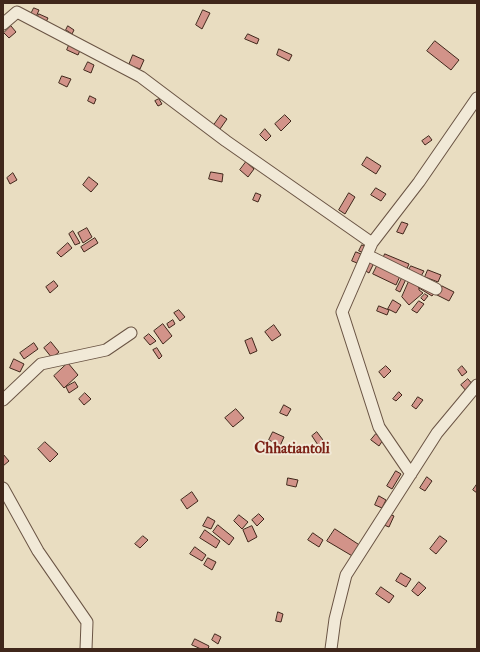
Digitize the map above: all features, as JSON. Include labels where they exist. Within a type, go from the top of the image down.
[{"type":"street","points":[[3,24],[17,12],[141,77],[226,141],[372,243]]},
{"type":"street","points":[[411,474],[379,427],[342,312],[372,243],[419,182],[477,98]]},
{"type":"street","points":[[367,255],[436,289]]},
{"type":"street","points":[[3,400],[41,364],[106,350],[131,333]]},
{"type":"street","points":[[331,649],[335,619],[346,574],[437,433],[477,385]]},
{"type":"street","points":[[3,488],[38,551],[87,622],[86,649]]},
{"type":"building","points":[[34,8],[39,10],[36,17],[31,14]]},
{"type":"building","points":[[203,10],[210,13],[202,29],[196,25]]},
{"type":"building","points":[[39,14],[48,18],[46,22],[37,18]]},
{"type":"building","points":[[11,26],[16,32],[9,38],[4,33]]},
{"type":"building","points":[[68,26],[74,30],[72,34],[66,30]]},
{"type":"building","points":[[248,34],[259,39],[257,44],[245,39]]},
{"type":"building","points":[[435,41],[459,60],[451,70],[427,51]]},
{"type":"building","points":[[70,43],[81,48],[78,55],[67,50]]},
{"type":"building","points":[[279,49],[292,55],[289,61],[277,55]]},
{"type":"building","points":[[133,55],[144,60],[140,69],[129,65]]},
{"type":"building","points":[[88,62],[94,65],[91,73],[84,70]]},
{"type":"building","points":[[62,76],[71,79],[67,87],[59,83]]},
{"type":"building","points":[[90,96],[96,99],[94,104],[88,101]]},
{"type":"building","points":[[159,99],[162,104],[158,106],[155,101]]},
{"type":"building","points":[[221,115],[227,119],[220,129],[214,125]]},
{"type":"building","points":[[285,115],[291,121],[281,131],[275,124]]},
{"type":"building","points":[[265,129],[271,136],[266,141],[260,135]]},
{"type":"building","points":[[429,136],[432,140],[425,145],[422,141]]},
{"type":"building","points":[[367,157],[381,166],[376,174],[362,165]]},
{"type":"building","points":[[246,162],[254,169],[248,177],[240,170]]},
{"type":"building","points":[[211,172],[223,174],[222,182],[209,179]]},
{"type":"building","points":[[13,173],[17,180],[10,184],[7,178]]},
{"type":"building","points":[[89,177],[98,184],[91,192],[83,185]]},
{"type":"building","points":[[376,188],[386,194],[381,201],[371,195]]},
{"type":"building","points":[[256,193],[261,195],[258,202],[253,200]]},
{"type":"building","points":[[349,193],[355,197],[345,214],[339,210]]},
{"type":"building","points":[[402,222],[408,224],[403,234],[397,232]]},
{"type":"building","points":[[87,228],[92,237],[83,243],[78,233]]},
{"type":"building","points":[[73,231],[80,243],[75,245],[69,234]]},
{"type":"building","points":[[95,238],[98,243],[84,252],[81,247]]},
{"type":"building","points":[[68,243],[72,248],[61,257],[57,253]]},
{"type":"building","points":[[362,245],[366,247],[364,253],[359,251]]},
{"type":"building","points":[[356,252],[361,254],[357,263],[352,261]]},
{"type":"building","points":[[385,254],[409,264],[406,271],[382,261]]},
{"type":"building","points":[[369,261],[374,263],[369,273],[364,270]]},
{"type":"building","points":[[379,262],[401,274],[396,285],[373,274]]},
{"type":"building","points":[[411,266],[424,271],[420,278],[408,272]]},
{"type":"building","points":[[428,270],[441,275],[438,282],[425,277]]},
{"type":"building","points":[[403,276],[407,277],[400,292],[396,290]]},
{"type":"building","points":[[410,279],[419,283],[419,290],[423,293],[409,305],[402,297]]},
{"type":"building","points":[[54,281],[58,286],[50,293],[46,287]]},
{"type":"building","points":[[422,284],[435,292],[432,296],[419,288]]},
{"type":"building","points":[[442,286],[454,292],[449,301],[437,295]]},
{"type":"building","points":[[425,294],[428,296],[424,301],[421,298]]},
{"type":"building","points":[[393,300],[401,305],[396,313],[388,309]]},
{"type":"building","points":[[419,301],[424,304],[417,313],[412,310]]},
{"type":"building","points":[[379,306],[389,310],[387,315],[377,311]]},
{"type":"building","points":[[179,310],[185,317],[180,321],[174,313]]},
{"type":"building","points":[[173,320],[175,324],[169,328],[167,324]]},
{"type":"building","points":[[163,324],[172,336],[163,344],[154,331]]},
{"type":"building","points":[[274,325],[281,335],[272,341],[265,332]]},
{"type":"building","points":[[149,334],[156,341],[150,345],[144,338]]},
{"type":"building","points":[[252,338],[257,351],[250,354],[245,341]]},
{"type":"building","points":[[51,342],[59,352],[52,358],[44,348]]},
{"type":"building","points":[[34,343],[38,349],[24,359],[20,353]]},
{"type":"building","points":[[157,348],[162,356],[159,359],[153,350]]},
{"type":"building","points":[[14,359],[24,364],[20,372],[10,368]]},
{"type":"building","points":[[68,363],[78,375],[64,388],[54,376]]},
{"type":"building","points":[[386,366],[391,371],[384,378],[379,372]]},
{"type":"building","points":[[462,366],[467,372],[462,376],[458,370]]},
{"type":"building","points":[[468,379],[474,386],[467,392],[461,385]]},
{"type":"building","points":[[75,382],[78,387],[69,393],[66,387]]},
{"type":"building","points":[[399,392],[402,395],[396,401],[393,399]]},
{"type":"building","points":[[85,393],[91,399],[84,405],[79,399]]},
{"type":"building","points":[[418,397],[423,400],[416,409],[412,406]]},
{"type":"building","points":[[284,405],[291,409],[287,416],[280,413]]},
{"type":"building","points":[[236,409],[244,418],[233,427],[225,418]]},
{"type":"building","points":[[273,432],[284,437],[280,446],[269,440]]},
{"type":"building","points":[[317,432],[326,444],[320,448],[312,436]]},
{"type":"building","points":[[376,434],[383,440],[379,446],[371,440]]},
{"type":"building","points":[[45,442],[58,454],[50,462],[38,449]]},
{"type":"building","points":[[3,454],[9,461],[3,466]]},
{"type":"building","points":[[396,471],[401,474],[392,489],[387,486]]},
{"type":"building","points":[[427,477],[432,481],[425,491],[420,488]]},
{"type":"building","points":[[288,478],[298,480],[296,487],[287,485]]},
{"type":"building","points":[[477,484],[477,493],[473,490]]},
{"type":"building","points":[[192,492],[198,501],[187,509],[181,500]]},
{"type":"building","points":[[379,496],[386,500],[382,508],[375,505]]},
{"type":"building","points":[[259,514],[264,519],[257,526],[252,520]]},
{"type":"building","points":[[389,514],[394,516],[389,527],[384,525]]},
{"type":"building","points":[[239,515],[248,522],[242,529],[234,521]]},
{"type":"building","points":[[208,517],[215,521],[211,529],[203,526]]},
{"type":"building","points":[[218,525],[234,538],[229,545],[213,532]]},
{"type":"building","points":[[252,526],[257,537],[248,542],[243,530]]},
{"type":"building","points":[[335,529],[361,546],[354,557],[327,541]]},
{"type":"building","points":[[205,530],[220,541],[216,548],[200,538]]},
{"type":"building","points":[[313,533],[323,540],[319,547],[308,540]]},
{"type":"building","points":[[143,536],[148,540],[140,548],[135,544]]},
{"type":"building","points":[[440,536],[447,541],[436,554],[430,549]]},
{"type":"building","points":[[195,547],[206,555],[202,561],[190,554]]},
{"type":"building","points":[[208,558],[216,562],[212,570],[204,565]]},
{"type":"building","points":[[401,573],[411,579],[406,587],[396,581]]},
{"type":"building","points":[[419,582],[426,588],[418,596],[412,591]]},
{"type":"building","points":[[381,587],[394,596],[389,603],[376,594]]},
{"type":"building","points":[[278,612],[283,614],[281,622],[276,621]]},
{"type":"building","points":[[215,634],[221,637],[218,644],[212,640]]},
{"type":"building","points":[[195,639],[209,646],[208,649],[201,649],[192,645]]},
{"type":"district","name":"Chhatiantoli","points":[[292,450]]}]
